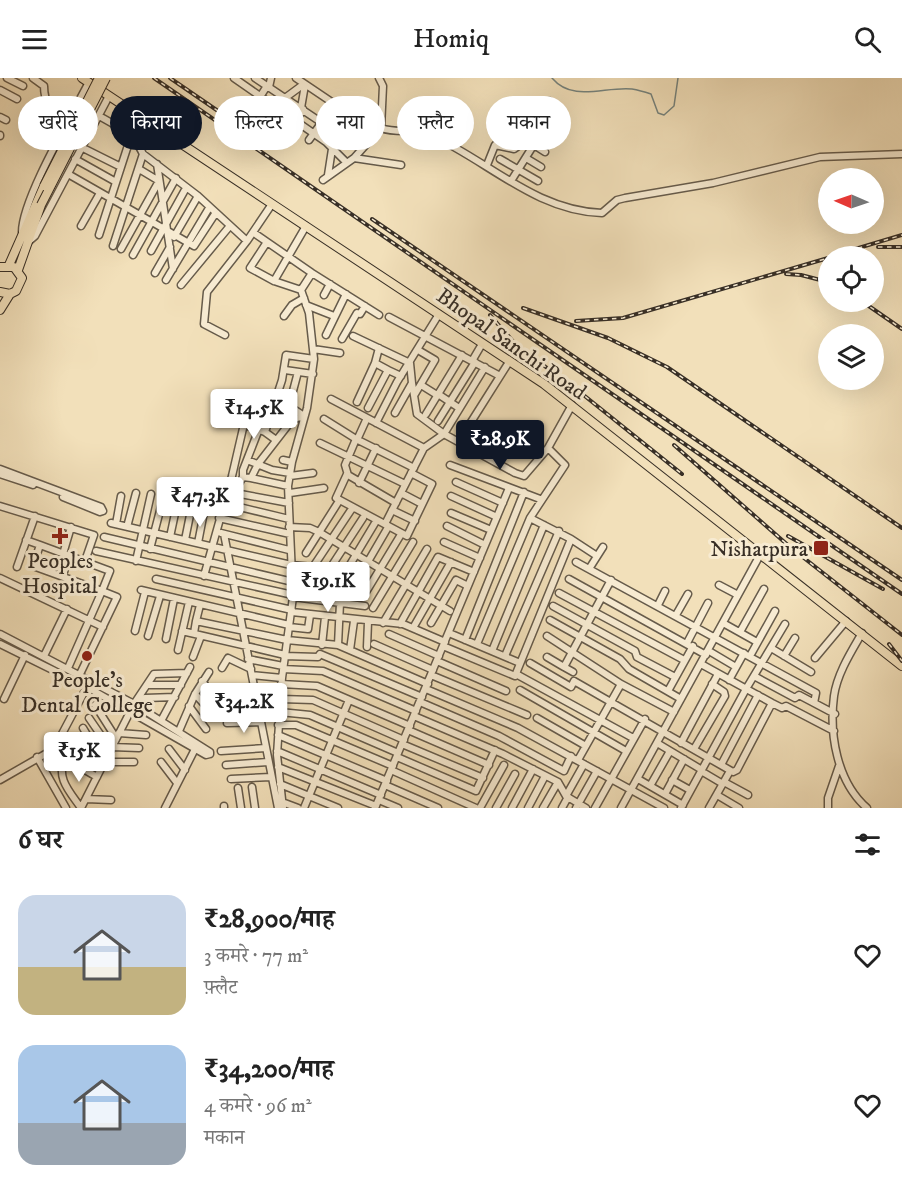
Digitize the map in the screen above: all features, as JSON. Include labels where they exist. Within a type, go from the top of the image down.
[{"type":"main road","points":[[13,267],[22,232],[99,78]]},
{"type":"main road","points":[[13,267],[106,78]]},
{"type":"main road","name":"Bhopal Sanchi Road","points":[[85,80],[440,314],[572,405],[902,666]]},
{"type":"main road","points":[[0,267],[13,267]]},
{"type":"main road","points":[[0,310],[10,294],[21,285],[22,278],[13,267]]},
{"type":"main road","points":[[0,292],[10,294]]},
{"type":"street","points":[[8,78],[23,86]]},
{"type":"street","points":[[33,78],[44,86],[44,96]]},
{"type":"street","points":[[234,78],[261,96],[271,78]]},
{"type":"street","points":[[245,85],[249,78]]},
{"type":"street","points":[[255,78],[282,96]]},
{"type":"street","points":[[296,78],[323,96]]},
{"type":"street","points":[[379,78],[382,86],[382,96]]},
{"type":"street","points":[[78,96],[85,80]]},
{"type":"street","points":[[288,96],[305,84]]},
{"type":"street","points":[[304,96],[305,84]]},
{"type":"street","points":[[0,90],[17,99]]},
{"type":"street","points":[[109,96],[99,116],[110,123]]},
{"type":"street","points":[[304,126],[314,133]]},
{"type":"street","points":[[385,129],[417,130],[487,165],[511,181],[558,206],[580,212],[602,213],[617,200],[712,183],[820,157],[902,154]]},
{"type":"street","points":[[309,141],[316,130]]},
{"type":"street","points":[[22,232],[22,223],[37,183],[54,150]]},
{"type":"street","points":[[26,244],[35,236],[80,150]]},
{"type":"street","points":[[87,150],[121,167]]},
{"type":"street","points":[[99,235],[126,150]]},
{"type":"street","points":[[140,150],[198,196],[228,227],[247,242]]},
{"type":"street","points":[[332,150],[326,177],[354,158],[361,150]]},
{"type":"street","points":[[333,150],[346,162]]},
{"type":"street","points":[[487,165],[493,150]]},
{"type":"street","points":[[511,181],[531,150]]},
{"type":"street","points":[[113,246],[143,154]]},
{"type":"street","points":[[354,158],[400,165]]},
{"type":"street","points":[[526,158],[541,167]]},
{"type":"street","points":[[75,159],[116,182]]},
{"type":"street","points":[[500,159],[538,181]]},
{"type":"street","points":[[157,164],[173,269]]},
{"type":"street","points":[[139,169],[159,181]]},
{"type":"street","points":[[68,174],[196,245],[215,214]]},
{"type":"street","points":[[133,255],[176,178]]},
{"type":"street","points":[[121,249],[139,213],[159,181]]},
{"type":"street","points":[[152,251],[186,188]]},
{"type":"street","points":[[81,226],[100,193]]},
{"type":"street","points":[[155,273],[198,196]]},
{"type":"street","points":[[225,335],[204,324],[207,292],[254,233],[272,204]]},
{"type":"street","points":[[166,280],[185,256],[209,208]]},
{"type":"street","points":[[274,281],[306,226]]},
{"type":"street","points":[[181,285],[228,227]]},
{"type":"street","points":[[254,233],[287,257],[379,315]]},
{"type":"street","points":[[267,242],[250,268],[302,294],[306,305],[314,358],[313,374],[290,474],[289,550],[293,596],[284,655],[277,751],[283,805],[298,808]]},
{"type":"street","points":[[284,316],[302,294],[312,273]]},
{"type":"street","points":[[324,295],[330,284]]},
{"type":"street","points":[[326,335],[346,294]]},
{"type":"street","points":[[306,305],[334,316]]},
{"type":"street","points":[[342,339],[357,313],[360,314],[365,306]]},
{"type":"street","points":[[376,423],[401,376],[440,314]]},
{"type":"street","points":[[389,317],[500,376]]},
{"type":"street","points":[[353,336],[410,363]]},
{"type":"street","points":[[313,344],[340,353]]},
{"type":"street","points":[[438,421],[482,344]]},
{"type":"street","points":[[357,402],[375,363],[379,348]]},
{"type":"street","points":[[415,394],[435,360],[418,350]]},
{"type":"street","points":[[247,477],[247,460],[259,430],[274,403],[285,370],[286,355],[314,358]]},
{"type":"street","points":[[426,414],[462,355]]},
{"type":"street","points":[[466,430],[509,362]]},
{"type":"street","points":[[375,363],[401,376]]},
{"type":"street","points":[[410,363],[417,414],[444,434],[524,476],[548,448],[572,405]]},
{"type":"street","points":[[104,537],[293,582],[352,589],[369,562],[424,448],[444,434],[485,367]]},
{"type":"street","points":[[285,370],[313,374]]},
{"type":"street","points":[[368,408],[388,370]]},
{"type":"street","points":[[289,406],[298,372]]},
{"type":"street","points":[[395,413],[412,383]]},
{"type":"street","points":[[421,385],[459,408]]},
{"type":"street","points":[[204,576],[250,398],[289,406],[304,416]]},
{"type":"street","points":[[331,399],[424,448]]},
{"type":"street","points":[[259,430],[262,401]]},
{"type":"street","points":[[220,515],[276,440],[294,419],[304,416]]},
{"type":"street","points":[[324,419],[357,440],[376,448],[432,484],[407,536],[339,501],[336,495],[347,474],[345,465],[357,440],[367,417]]},
{"type":"street","points":[[243,424],[276,440]]},
{"type":"street","points":[[321,443],[405,484]]},
{"type":"street","points":[[359,483],[376,448]]},
{"type":"street","points":[[477,644],[530,518],[540,499],[565,465],[548,448]]},
{"type":"street","points":[[247,460],[290,474],[313,473]]},
{"type":"street","points":[[283,460],[292,462]]},
{"type":"street","points":[[450,465],[540,499]]},
{"type":"street","points":[[0,472],[101,507],[103,511],[0,472]]},
{"type":"street","points":[[347,474],[415,521]]},
{"type":"street","points":[[247,477],[289,489],[324,488]]},
{"type":"street","points":[[456,482],[503,503]]},
{"type":"street","points":[[378,802],[509,488]]},
{"type":"street","points":[[465,640],[524,492]]},
{"type":"street","points":[[128,527],[136,493]]},
{"type":"street","points":[[235,493],[289,503]]},
{"type":"street","points":[[401,493],[422,504]]},
{"type":"street","points":[[136,561],[151,494]]},
{"type":"street","points":[[121,496],[113,524],[291,565],[313,567],[353,507]]},
{"type":"street","points":[[451,496],[497,517]]},
{"type":"street","points":[[150,549],[163,499]]},
{"type":"street","points":[[306,554],[339,501]]},
{"type":"street","points":[[170,537],[177,504]]},
{"type":"street","points":[[227,504],[289,519]]},
{"type":"street","points":[[0,506],[94,535],[85,561]]},
{"type":"street","points":[[185,540],[191,510]]},
{"type":"street","points":[[198,543],[204,512]]},
{"type":"street","points":[[451,513],[491,530]]},
{"type":"street","points":[[220,515],[290,530],[312,525],[319,532],[450,611]]},
{"type":"street","points":[[17,567],[35,516]]},
{"type":"street","points":[[327,573],[363,518]]},
{"type":"street","points":[[530,518],[559,531],[597,556]]},
{"type":"street","points":[[342,578],[375,523]]},
{"type":"street","points":[[492,651],[544,525]]},
{"type":"street","points":[[447,526],[485,545]]},
{"type":"street","points":[[63,575],[71,527]]},
{"type":"street","points":[[215,531],[289,550]]},
{"type":"street","points":[[505,656],[559,531]]},
{"type":"street","points":[[225,534],[278,808]]},
{"type":"street","points":[[366,592],[400,536]]},
{"type":"street","points":[[156,579],[310,615],[400,624],[413,628],[512,677],[516,674],[571,539]]},
{"type":"street","points":[[26,540],[110,571],[91,620],[68,668]]},
{"type":"street","points":[[373,608],[394,577],[413,542]]},
{"type":"street","points":[[444,542],[480,558]]},
{"type":"street","points":[[40,545],[33,566],[63,575],[117,597],[80,674]]},
{"type":"street","points":[[589,569],[603,547]]},
{"type":"street","points":[[383,623],[427,549]]},
{"type":"street","points":[[96,551],[293,596],[365,606]]},
{"type":"street","points":[[623,808],[760,555]]},
{"type":"street","points":[[400,624],[438,557],[474,572]]},
{"type":"street","points":[[413,628],[451,562]]},
{"type":"street","points":[[576,562],[696,625],[816,693],[814,703]]},
{"type":"street","points":[[0,578],[103,627]]},
{"type":"street","points":[[569,579],[690,645],[736,667]]},
{"type":"street","points":[[431,623],[456,580],[468,586]]},
{"type":"street","points":[[564,667],[611,580]]},
{"type":"street","points":[[719,585],[738,595]]},
{"type":"street","points":[[740,632],[764,589]]},
{"type":"street","points":[[135,632],[143,591],[308,629],[310,615]]},
{"type":"street","points":[[658,605],[665,591]]},
{"type":"street","points":[[559,593],[684,660]]},
{"type":"street","points":[[676,615],[688,594]]},
{"type":"street","points":[[148,636],[160,596]]},
{"type":"street","points":[[166,639],[174,599]]},
{"type":"street","points":[[178,650],[189,602]]},
{"type":"street","points":[[338,645],[340,603]]},
{"type":"street","points":[[668,691],[684,660],[696,625],[708,603]]},
{"type":"street","points":[[193,657],[198,634],[196,621],[200,605]]},
{"type":"street","points":[[553,606],[635,651],[637,657],[675,677]]},
{"type":"street","points":[[48,666],[48,657],[67,609]]},
{"type":"street","points":[[729,680],[736,667],[757,642],[775,610]]},
{"type":"street","points":[[322,645],[324,617]]},
{"type":"street","points":[[550,620],[620,659],[629,669],[681,699]]},
{"type":"street","points":[[196,621],[287,640],[338,645],[518,728],[664,808]]},
{"type":"street","points":[[350,650],[354,621]]},
{"type":"street","points":[[814,658],[846,621]]},
{"type":"street","points":[[367,647],[368,622]]},
{"type":"street","points":[[723,623],[757,642]]},
{"type":"street","points":[[638,778],[682,806],[746,689],[785,624]]},
{"type":"street","points":[[182,631],[284,655],[318,657],[320,654],[509,740],[564,771],[571,756]]},
{"type":"street","points":[[449,633],[520,663]]},
{"type":"street","points":[[862,633],[839,679],[834,697],[834,731],[839,766],[860,802],[867,808]]},
{"type":"street","points":[[0,634],[48,657],[134,704],[179,731],[210,754],[206,755],[48,666],[0,644]]},
{"type":"street","points":[[389,634],[506,691]]},
{"type":"street","points":[[547,636],[621,684],[674,712]]},
{"type":"street","points":[[784,656],[795,638]]},
{"type":"street","points":[[11,649],[14,641]]},
{"type":"street","points":[[374,644],[527,715]]},
{"type":"street","points":[[771,648],[811,672]]},
{"type":"street","points":[[4,699],[25,655]]},
{"type":"street","points":[[547,657],[573,672]]},
{"type":"street","points":[[222,668],[228,658],[251,672],[282,681],[317,686],[489,765]]},
{"type":"street","points":[[248,659],[283,668],[323,671],[495,750],[558,782],[567,797],[581,807],[597,771]]},
{"type":"street","points":[[530,663],[571,687],[574,681],[645,719],[730,771],[737,770],[772,704]]},
{"type":"street","points":[[701,664],[782,708],[799,695],[835,714]]},
{"type":"street","points":[[64,758],[61,768],[62,777],[81,808],[134,704],[148,684],[159,672],[189,670],[161,721]]},
{"type":"street","points":[[179,731],[195,694],[209,672]]},
{"type":"street","points":[[516,674],[633,738]]},
{"type":"street","points":[[681,742],[718,674]]},
{"type":"street","points":[[754,676],[795,698]]},
{"type":"street","points":[[0,780],[51,750],[91,680]]},
{"type":"street","points":[[202,681],[220,705]]},
{"type":"street","points":[[148,684],[181,685]]},
{"type":"street","points":[[562,808],[586,746],[621,684]]},
{"type":"street","points":[[694,749],[725,696],[724,692],[712,684]]},
{"type":"street","points":[[233,695],[255,690],[313,700],[483,778]]},
{"type":"street","points":[[520,690],[626,751]]},
{"type":"street","points":[[195,694],[214,715]]},
{"type":"street","points":[[721,765],[758,695]]},
{"type":"street","points":[[134,704],[145,698],[175,697]]},
{"type":"street","points":[[304,808],[349,700]]},
{"type":"street","points":[[95,705],[117,736]]},
{"type":"street","points":[[189,706],[206,729]]},
{"type":"street","points":[[230,708],[258,706],[310,715],[475,790],[478,790],[495,750]]},
{"type":"street","points":[[786,706],[834,731]]},
{"type":"street","points":[[89,718],[111,748]]},
{"type":"street","points":[[537,718],[586,746]]},
{"type":"street","points":[[595,808],[645,719]]},
{"type":"street","points":[[227,723],[261,722]]},
{"type":"street","points":[[278,725],[296,725],[478,808],[504,765]]},
{"type":"street","points":[[83,728],[105,762]]},
{"type":"street","points":[[117,736],[146,735]]},
{"type":"street","points":[[278,735],[326,754],[438,808]]},
{"type":"street","points":[[657,743],[723,783],[748,795]]},
{"type":"street","points":[[111,748],[139,748]]},
{"type":"street","points":[[221,751],[266,748]]},
{"type":"street","points":[[168,749],[185,770]]},
{"type":"street","points":[[165,808],[195,749]]},
{"type":"street","points":[[51,750],[97,777]]},
{"type":"street","points":[[277,751],[321,768],[378,802]]},
{"type":"street","points":[[650,786],[670,751]]},
{"type":"street","points":[[37,758],[66,808]]},
{"type":"street","points":[[665,794],[684,759]]},
{"type":"street","points":[[105,762],[134,762]]},
{"type":"street","points":[[161,762],[177,783]]},
{"type":"street","points":[[226,765],[268,762]]},
{"type":"street","points":[[828,808],[828,798],[839,766]]},
{"type":"street","points":[[278,767],[315,782],[398,808]]},
{"type":"street","points":[[512,808],[533,769]]},
{"type":"street","points":[[709,808],[730,771]]},
{"type":"street","points":[[496,808],[515,774]]},
{"type":"street","points":[[528,808],[545,776]]},
{"type":"street","points":[[231,778],[271,777]]},
{"type":"street","points":[[672,780],[690,790]]},
{"type":"street","points":[[543,808],[558,782]]},
{"type":"street","points":[[280,784],[338,808]]},
{"type":"street","points":[[252,787],[255,808]]},
{"type":"street","points":[[238,788],[241,808]]},
{"type":"street","points":[[717,795],[739,808]]},
{"type":"street","points":[[86,800],[111,800]]},
{"type":"waterway","points":[[552,78],[560,86],[579,92],[632,89],[651,94],[658,113],[664,115],[674,106],[678,78]]},
{"type":"railway","points":[[154,78],[902,594]]},
{"type":"railway","points":[[170,78],[214,108]]},
{"type":"railway","points":[[372,219],[902,580]]},
{"type":"railway","points":[[865,246],[902,235]]},
{"type":"railway","points":[[884,247],[902,247]]},
{"type":"railway","points":[[576,321],[623,318],[818,261]]},
{"type":"railway","points":[[786,274],[818,279]]},
{"type":"railway","points":[[523,308],[608,338],[667,367],[902,528]]},
{"type":"railway","points":[[877,312],[902,329]]},
{"type":"railway","points":[[490,315],[517,346],[576,389],[682,474]]},
{"type":"railway","points":[[674,445],[790,547],[902,635]]},
{"type":"railway","points":[[788,536],[883,589]]},
{"type":"railway","points":[[889,644],[902,661]]},
{"type":"place","name":"Peoples Hospital","points":[[60,536]]},
{"type":"place","name":"Nishatpura","points":[[821,548]]},
{"type":"place","name":"People's Dental College","points":[[87,656]]}]
